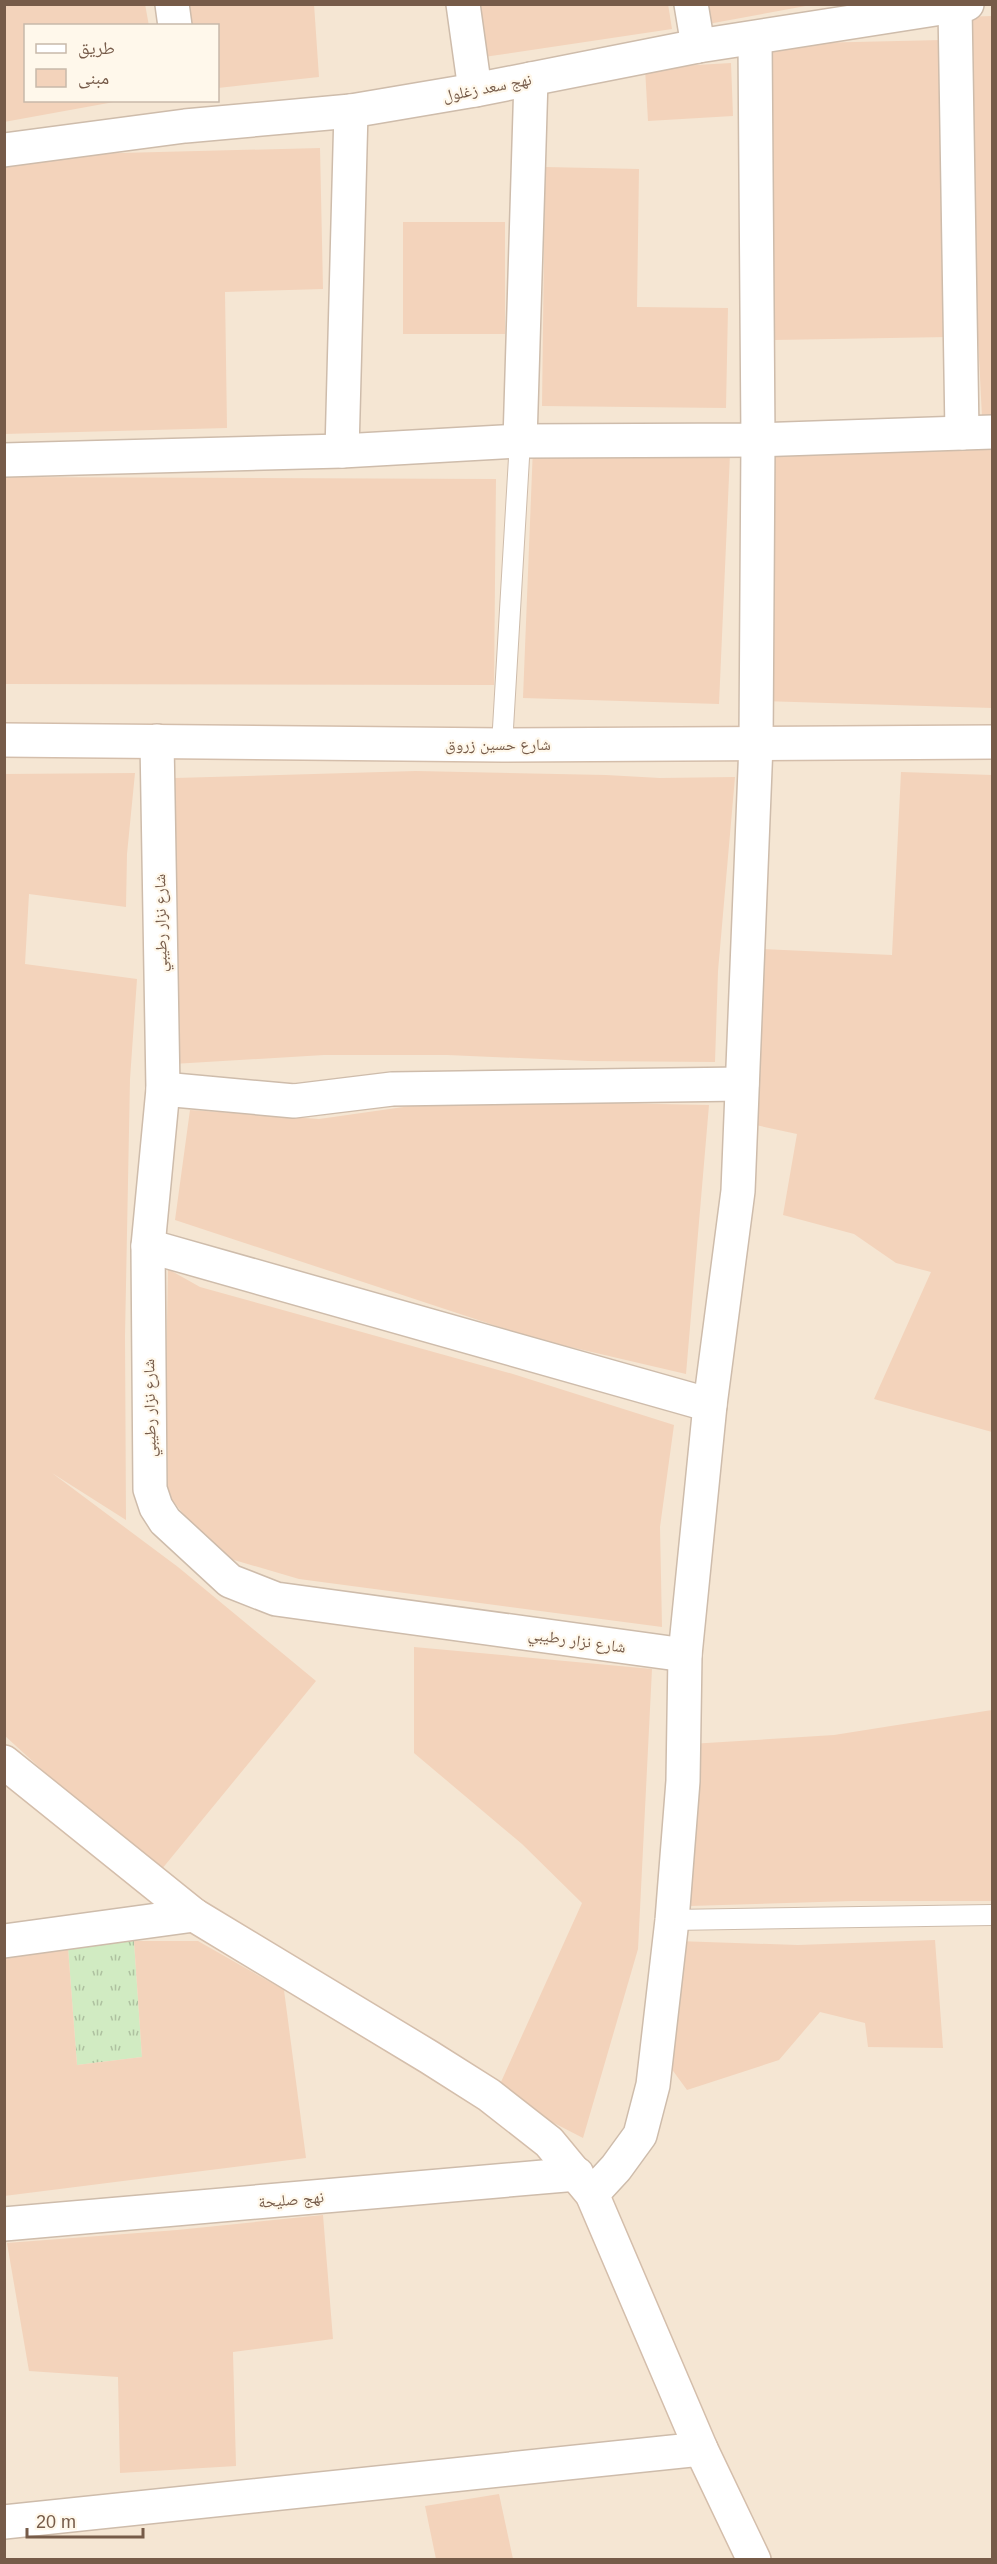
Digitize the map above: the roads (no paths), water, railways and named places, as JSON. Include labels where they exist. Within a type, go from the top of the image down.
[{"type":"street","points":[[172,4],[175,24]]},
{"type":"street","points":[[464,4],[475,90]]},
{"type":"street","points":[[691,4],[698,46]]},
{"type":"street","points":[[4,460],[342,451],[520,441],[758,440],[977,432],[961,6]]},
{"type":"street","name":"نهج سعد زغلول","points":[[4,150],[184,113],[351,111],[475,90],[698,46],[961,6]]},
{"type":"street","points":[[584,2184],[616,2168],[640,2134],[653,2085],[672,1920],[683,1781],[685,1655],[710,1405],[738,1191],[756,744],[758,440],[755,39]]},
{"type":"street","points":[[520,441],[531,79]]},
{"type":"street","points":[[342,451],[351,111]]},
{"type":"street","name":"شارع حسين زروق","points":[[4,740],[502,745],[993,742]]},
{"type":"street","name":"شارع نزار رطيبي","points":[[158,741],[163,1089],[148,1246],[150,1489],[156,1507],[165,1521],[230,1581],[276,1599],[685,1655]]},
{"type":"street","points":[[163,1089],[294,1101],[392,1089],[742,1084]]},
{"type":"street","points":[[148,1246],[710,1405]]},
{"type":"street","points":[[4,1762],[194,1915],[363,2015],[489,2095],[549,2142],[584,2184],[702,2449],[754,2559]]},
{"type":"street","points":[[4,1941],[194,1915]]},
{"type":"street","name":"نهج صليحة","points":[[4,2224],[584,2184]]},
{"type":"street","points":[[4,2522],[702,2449]]},
{"type":"lane","points":[[502,745],[520,441]]},
{"type":"lane","points":[[672,1920],[993,1915]]}]
